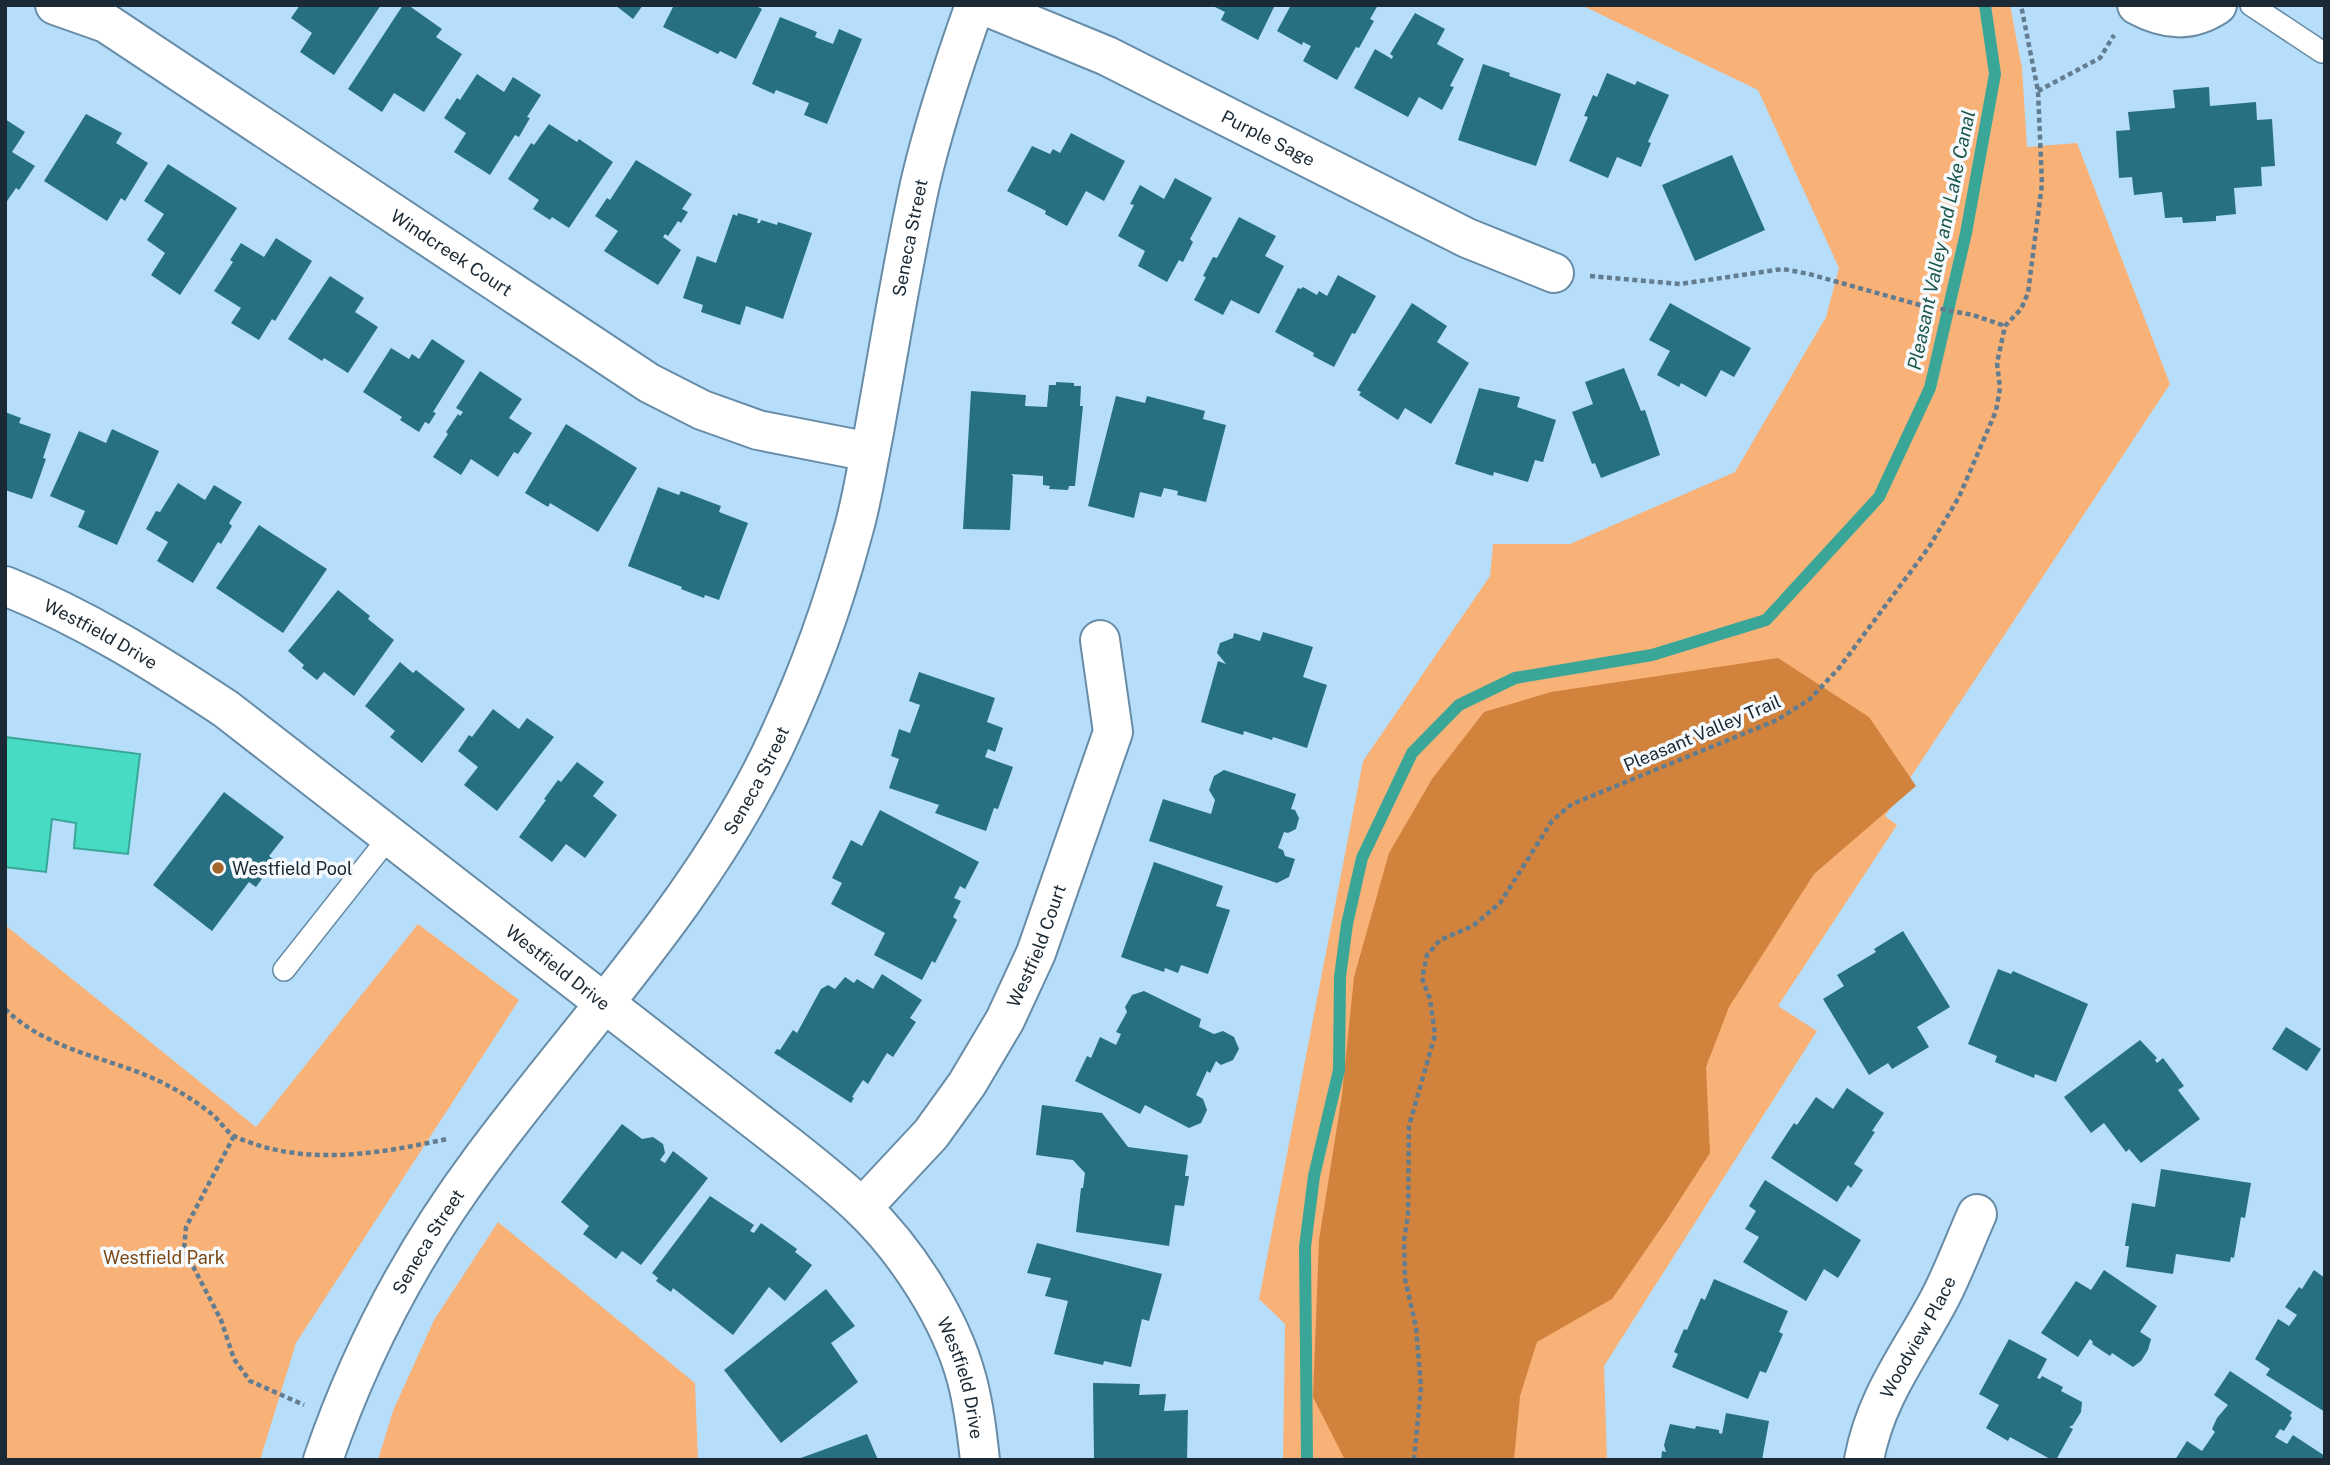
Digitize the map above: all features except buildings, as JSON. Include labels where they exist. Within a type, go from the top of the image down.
[{"type":"street","name":"Windcreek Court","points":[[55,5],[106,23],[649,383],[702,410],[758,430],[870,452]]},
{"type":"street","name":"Seneca Street","points":[[323,1460],[338,1417],[373,1336],[428,1237],[481,1159],[690,890],[730,827],[776,744],[820,640],[853,533],[920,184],[945,90],[975,5]]},
{"type":"street","name":"Purple Sage","points":[[983,5],[1107,56],[1468,238],[1554,273]]},
{"type":"street","points":[[2137,5],[2160,17],[2183,19],[2204,14],[2217,5]]},
{"type":"street","name":"Westfield Drive","points":[[5,586],[35,598],[134,649],[226,709],[831,1179],[862,1208],[915,1272],[945,1324],[967,1378],[980,1460]]},
{"type":"street","name":"Westfield Court","points":[[862,1208],[931,1134],[967,1084],[1005,1020],[1036,953],[1113,732],[1100,640]]},
{"type":"street","name":"Woodview Place","points":[[1864,1460],[1877,1412],[1899,1367],[1942,1295],[1977,1214]]},
{"type":"lane","points":[[2251,5],[2322,52]]},
{"type":"lane","points":[[284,970],[390,836]]},
{"type":"path","name":"Pleasant Valley Trail","points":[[1414,1460],[1421,1387],[1416,1327],[1405,1279],[1404,1241],[1408,1215],[1409,1126],[1435,1035],[1430,999],[1422,978],[1427,955],[1440,940],[1473,926],[1500,903],[1552,821],[1572,804],[1777,720],[1810,699],[1839,668],[1929,547],[1959,497],[1996,411],[2000,388],[1997,362],[2005,326],[2021,309],[2028,293],[2042,184],[2038,92],[2021,5]]},
{"type":"path","points":[[2038,92],[2100,58],[2137,5]]},
{"type":"path","points":[[1554,273],[1680,284],[1783,269],[2005,326]]},
{"type":"path","points":[[5,1009],[39,1035],[79,1053],[157,1080],[186,1096],[216,1118],[234,1136],[285,1152],[337,1157],[408,1147],[508,1126]]},
{"type":"path","points":[[234,1136],[186,1227],[184,1249],[221,1320],[234,1359],[250,1381],[338,1417]]},
{"type":"green space","points":[[1581,5],[2010,5],[2022,68],[2027,147],[2077,143],[2170,384],[1885,816],[1897,825],[1778,1006],[1817,1031],[1604,1366],[1607,1460],[1283,1460],[1285,1324],[1259,1299],[1363,761],[1490,576],[1493,544],[1570,544],[1735,472],[1826,317],[1839,268],[1758,90]]},
{"type":"green space","name":"Westfield Park","points":[[418,924],[519,1000],[296,1343],[260,1460],[5,1460],[5,925],[256,1127]]},
{"type":"green space","points":[[498,1222],[695,1383],[698,1460],[378,1460],[393,1411],[434,1320]]},
{"type":"shaded area","points":[[1778,658],[1869,717],[1916,786],[1814,874],[1729,1007],[1706,1067],[1710,1153],[1612,1299],[1537,1342],[1520,1396],[1514,1460],[1345,1460],[1313,1397],[1319,1240],[1342,1095],[1354,977],[1389,853],[1432,779],[1484,712],[1551,692]]},
{"type":"shaded area","points":[[5,737],[140,754],[128,854],[74,848],[76,823],[52,819],[46,872],[5,867]]},
{"type":"waterway","name":"Pleasant Valley and Lake Canal","points":[[1307,1460],[1305,1247],[1314,1176],[1339,1070],[1340,977],[1347,924],[1362,858],[1412,753],[1459,705],[1515,678],[1652,655],[1766,620],[1879,497],[1930,388],[1966,233],[1995,74],[1985,5]]},
{"type":"place","name":"Westfield Pool","points":[[218,868]]}]
